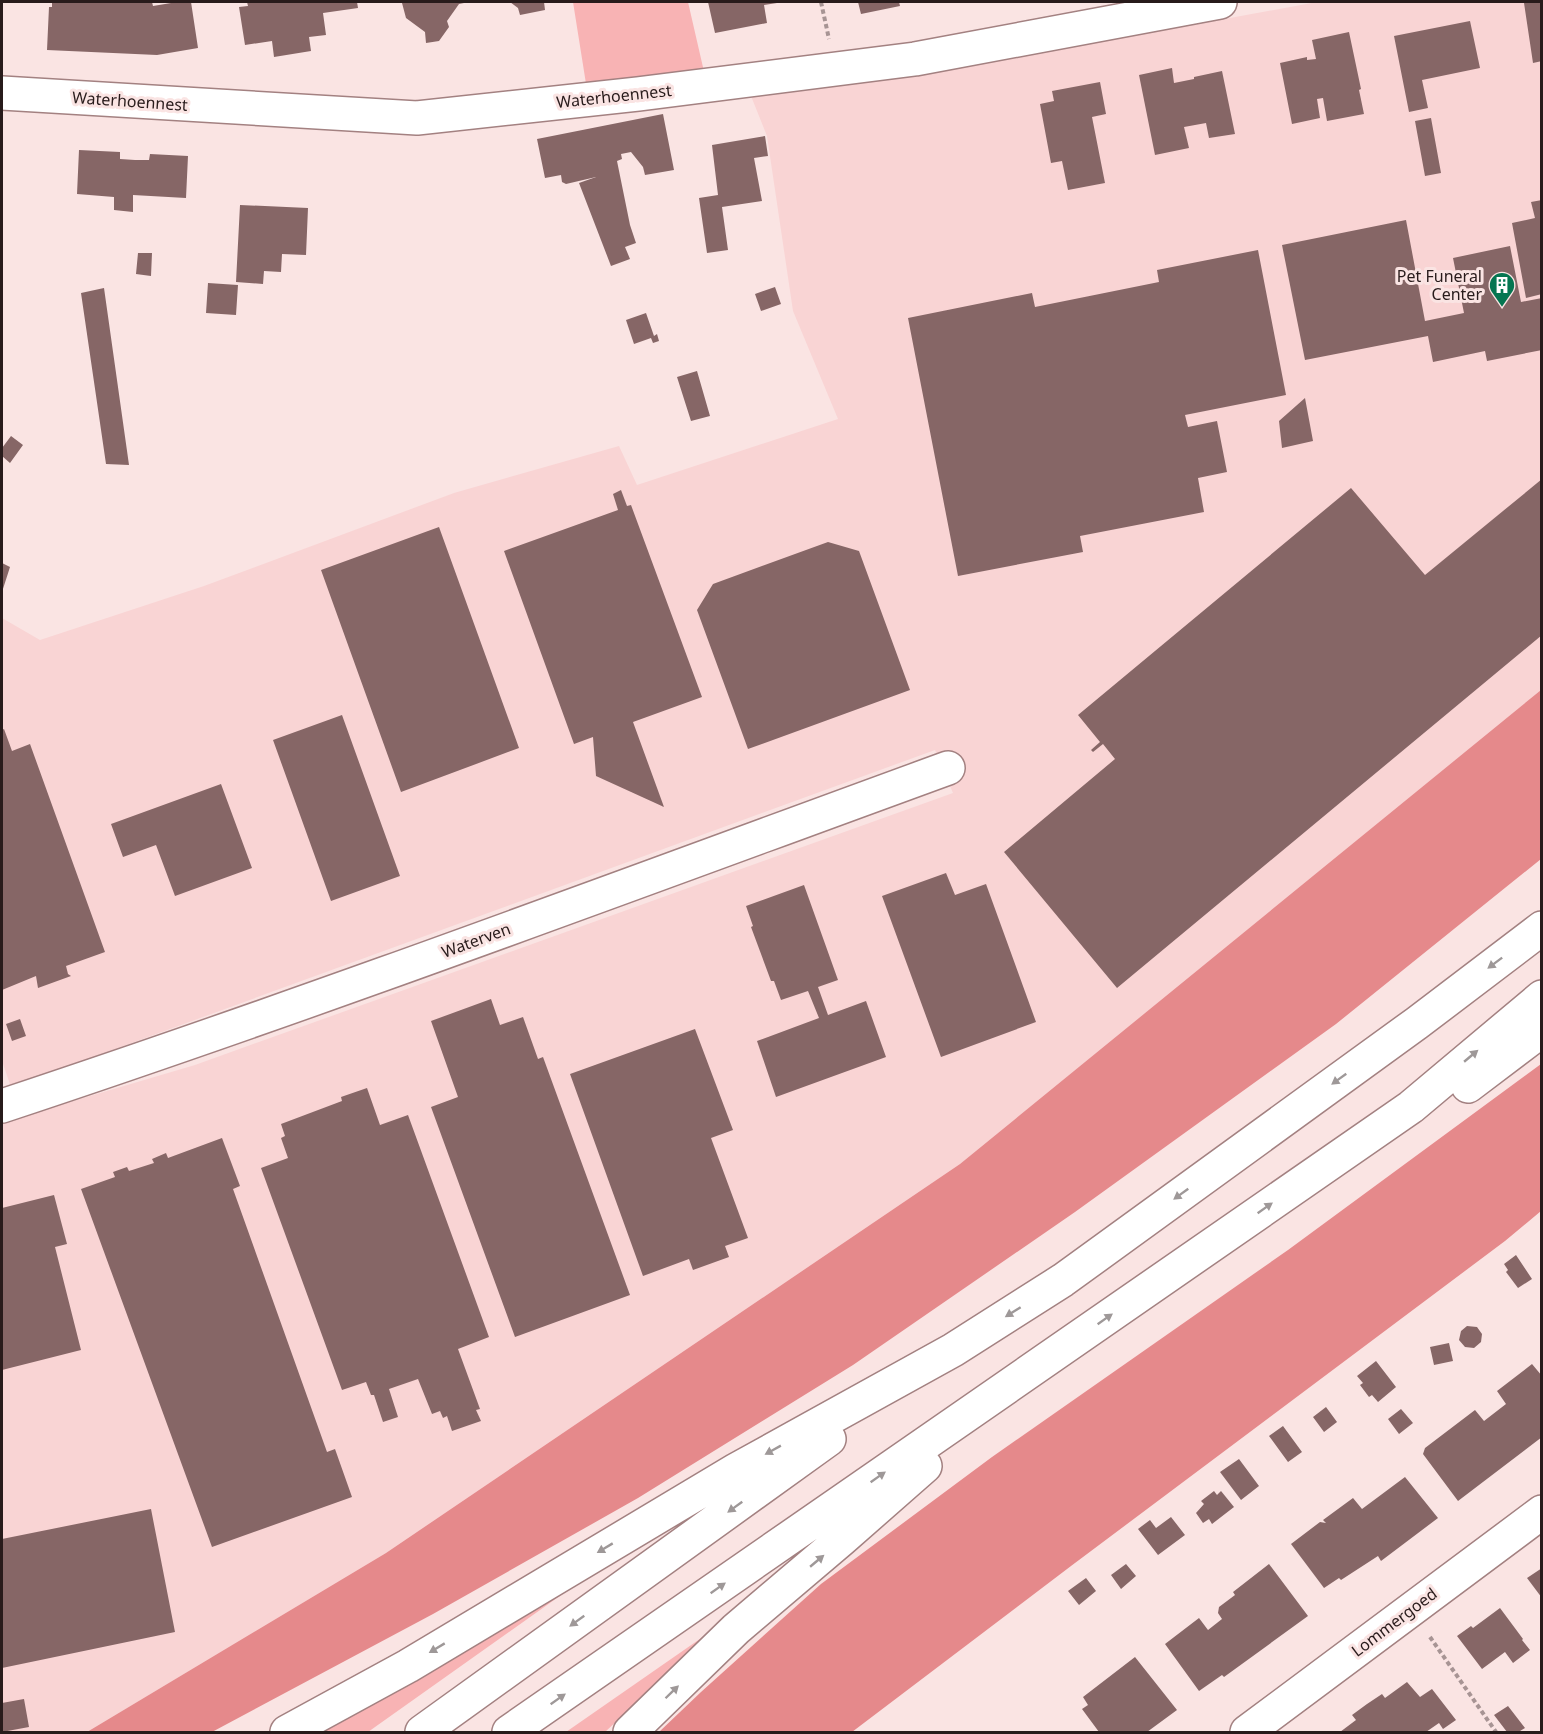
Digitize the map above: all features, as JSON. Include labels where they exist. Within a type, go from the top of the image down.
[{"type":"main road","name":"Waterhoennest","points":[[2,93],[417,118],[638,94],[915,59],[1221,2]]},
{"type":"main road","name":"Waterven","points":[[2,1106],[416,962],[948,768]]},
{"type":"main road","points":[[287,1732],[408,1666],[736,1470],[952,1350],[1063,1280],[1417,1023],[1542,928]]},
{"type":"main road","points":[[509,1732],[1411,1107],[1542,997]]},
{"type":"main road","points":[[1411,1107],[1455,1095],[1542,1030]]},
{"type":"main road","points":[[422,1732],[952,1350]]},
{"type":"main road","points":[[630,1732],[736,1629],[843,1539],[1035,1368]]},
{"type":"main road","name":"Lommergoed","points":[[1247,1732],[1542,1512]]},
{"type":"path","points":[[1411,1610],[1496,1732]]},
{"type":"shaded area","points":[[573,2],[688,2],[705,76],[587,90]]},
{"type":"shaded area","points":[[1317,2],[1541,2],[1541,690],[960,1164],[386,1553],[87,1732],[2,1732],[2,1122],[195,1065],[953,793],[935,750],[11,1087],[2,1061],[2,618],[40,640],[204,586],[454,493],[619,446],[637,485],[838,419],[793,311],[767,136],[751,96],[1078,46]]},
{"type":"shaded area","points":[[1541,690],[1541,859],[1336,1024],[1075,1212],[853,1365],[638,1498],[433,1614],[212,1732],[87,1732],[386,1553],[960,1164]]},
{"type":"shaded area","points":[[1541,1064],[1541,1211],[1505,1241],[852,1732],[659,1732],[821,1584],[992,1457],[1288,1250]]},
{"type":"shaded area","points":[[616,1556],[368,1732],[314,1732]]},
{"type":"shaded area","points":[[720,1625],[605,1732],[566,1732]]},
{"type":"building","points":[[52,2],[152,2],[153,6],[171,2],[191,2],[198,48],[157,55],[47,50],[49,7],[52,7]]},
{"type":"building","points":[[247,2],[357,2],[358,8],[323,13],[326,35],[309,37],[311,51],[274,57],[272,41],[245,45],[239,7],[248,6]]},
{"type":"building","points":[[510,2],[544,2],[545,10],[520,15],[518,8]]},
{"type":"building","points":[[708,2],[777,3],[764,5],[767,23],[715,33]]},
{"type":"building","points":[[858,2],[899,2],[900,6],[861,14]]},
{"type":"building","points":[[1542,2],[1542,61],[1533,63],[1524,3]]},
{"type":"building","points":[[402,3],[464,3],[459,4],[447,21],[449,27],[439,41],[426,43],[425,32],[406,18]]},
{"type":"building","points":[[1470,21],[1480,68],[1422,80],[1428,108],[1409,112],[1394,36]]},
{"type":"building","points":[[1349,32],[1364,114],[1327,121],[1323,98],[1317,99],[1320,118],[1292,124],[1280,63],[1307,57],[1307,60],[1316,59],[1312,40]]},
{"type":"building","points":[[1172,68],[1174,83],[1222,71],[1235,134],[1209,138],[1206,123],[1184,127],[1189,148],[1155,155],[1139,75]]},
{"type":"building","points":[[1100,82],[1106,114],[1092,117],[1105,183],[1068,190],[1062,161],[1051,163],[1040,104],[1054,101],[1052,91]]},
{"type":"building","points":[[663,114],[674,170],[645,175],[643,167],[631,152],[621,154],[622,159],[617,161],[636,243],[625,247],[630,259],[611,266],[579,183],[596,177],[566,184],[562,182],[561,175],[545,178],[537,139]]},
{"type":"building","points":[[1431,118],[1441,173],[1425,176],[1415,121]]},
{"type":"building","points":[[765,136],[768,156],[754,158],[762,201],[722,207],[728,250],[707,253],[699,198],[718,195],[712,145]]},
{"type":"building","points":[[79,150],[120,152],[120,159],[135,160],[149,160],[150,154],[188,156],[186,198],[133,195],[133,212],[114,210],[114,197],[77,194]]},
{"type":"building","points":[[1542,200],[1542,294],[1526,298],[1512,223],[1535,218],[1531,202]]},
{"type":"building","points":[[240,205],[308,208],[306,255],[282,254],[281,272],[264,271],[263,284],[236,282]]},
{"type":"building","points":[[1406,220],[1425,321],[1464,313],[1453,258],[1510,246],[1521,302],[1542,298],[1542,350],[1487,361],[1485,351],[1433,362],[1428,336],[1305,360],[1282,245]]},
{"type":"building","points":[[1258,250],[1286,395],[1185,415],[1188,427],[1217,421],[1227,472],[1198,478],[1204,512],[1080,536],[1083,552],[958,576],[908,318],[1032,293],[1035,307],[1159,282],[1157,270]]},
{"type":"building","points":[[138,253],[152,253],[151,276],[136,274]]},
{"type":"building","points":[[208,283],[238,285],[236,315],[206,313]]},
{"type":"building","points":[[775,287],[781,304],[761,311],[755,294]]},
{"type":"building","points":[[104,288],[129,465],[106,464],[81,293]]},
{"type":"building","points":[[646,313],[654,336],[657,334],[659,341],[653,343],[651,338],[634,344],[626,320]]},
{"type":"building","points":[[697,371],[710,416],[691,421],[677,377]]},
{"type":"building","points":[[1305,398],[1313,441],[1282,448],[1279,421]]},
{"type":"building","points":[[11,436],[23,445],[10,463],[2,456],[2,448]]},
{"type":"building","points":[[1542,479],[1542,635],[1117,988],[1004,852],[1115,759],[1103,744],[1093,752],[1091,750],[1100,742],[1078,715],[1351,488],[1425,575]]},
{"type":"building","points":[[621,490],[627,506],[631,505],[702,697],[633,722],[664,807],[596,776],[593,737],[574,744],[504,551],[618,510],[613,494]]},
{"type":"building","points":[[439,527],[519,748],[401,792],[321,570]]},
{"type":"building","points":[[828,542],[859,551],[910,690],[748,749],[697,610],[713,584]]},
{"type":"building","points":[[2,563],[10,567],[2,592]]},
{"type":"building","points":[[342,715],[400,876],[331,901],[273,740]]},
{"type":"building","points":[[4,729],[12,751],[30,744],[105,952],[66,966],[71,976],[38,988],[36,976],[2,990],[2,730]]},
{"type":"building","points":[[221,784],[252,868],[175,896],[156,845],[123,857],[111,824]]},
{"type":"building","points":[[946,873],[955,895],[986,884],[1036,1022],[941,1057],[882,896]]},
{"type":"building","points":[[804,885],[838,980],[818,987],[828,1015],[866,1001],[886,1057],[776,1097],[757,1041],[819,1018],[808,991],[781,1000],[774,981],[771,981],[751,927],[753,926],[746,906]]},
{"type":"building","points":[[491,999],[500,1025],[523,1017],[538,1059],[543,1057],[630,1295],[515,1337],[431,1107],[458,1097],[431,1021]]},
{"type":"building","points":[[20,1019],[26,1036],[12,1041],[6,1024]]},
{"type":"building","points":[[695,1029],[733,1130],[711,1138],[748,1238],[725,1246],[729,1257],[693,1270],[689,1259],[643,1276],[570,1074]]},
{"type":"building","points":[[367,1088],[380,1125],[408,1115],[489,1337],[458,1349],[480,1409],[476,1410],[481,1421],[452,1431],[447,1416],[443,1418],[440,1411],[432,1414],[418,1379],[389,1389],[398,1417],[383,1422],[374,1395],[371,1395],[366,1382],[342,1390],[261,1168],[288,1158],[281,1138],[285,1136],[281,1124],[342,1101],[341,1097]]},
{"type":"building","points":[[222,1138],[240,1186],[233,1189],[327,1452],[335,1449],[352,1497],[212,1547],[81,1189],[115,1177],[113,1172],[127,1167],[129,1171],[154,1163],[152,1159],[166,1153],[168,1158]]},
{"type":"building","points":[[54,1195],[67,1244],[55,1247],[81,1350],[2,1370],[2,1208]]},
{"type":"building","points":[[1516,1255],[1532,1279],[1518,1288],[1506,1272],[1508,1270],[1504,1264]]},
{"type":"building","points":[[1467,1326],[1477,1327],[1482,1334],[1481,1342],[1474,1348],[1465,1347],[1459,1340],[1461,1331]]},
{"type":"building","points":[[1449,1343],[1453,1361],[1434,1365],[1430,1347]]},
{"type":"building","points":[[1376,1361],[1396,1387],[1378,1402],[1372,1395],[1369,1397],[1360,1385],[1363,1383],[1357,1376]]},
{"type":"building","points":[[1532,1364],[1542,1376],[1542,1437],[1458,1501],[1423,1454],[1425,1448],[1475,1410],[1484,1421],[1506,1404],[1497,1391]]},
{"type":"building","points":[[1326,1407],[1337,1422],[1324,1432],[1313,1417]]},
{"type":"building","points":[[1401,1409],[1413,1423],[1399,1434],[1388,1419]]},
{"type":"building","points":[[1283,1426],[1302,1452],[1288,1462],[1269,1436]]},
{"type":"building","points":[[1239,1459],[1259,1486],[1241,1500],[1220,1472]]},
{"type":"building","points":[[1405,1477],[1438,1518],[1381,1561],[1378,1556],[1324,1588],[1291,1544],[1320,1522],[1326,1523],[1323,1520],[1353,1498],[1362,1509]]},
{"type":"building","points":[[1214,1491],[1217,1495],[1221,1491],[1234,1507],[1212,1524],[1209,1519],[1203,1523],[1196,1513],[1204,1504],[1201,1501]]},
{"type":"building","points":[[151,1509],[175,1632],[2,1668],[2,1539]]},
{"type":"building","points":[[1171,1517],[1185,1535],[1158,1555],[1138,1529],[1150,1520],[1156,1528]]},
{"type":"building","points":[[1126,1564],[1136,1576],[1121,1589],[1111,1575]]},
{"type":"building","points":[[1269,1564],[1308,1616],[1224,1677],[1222,1675],[1199,1691],[1165,1644],[1199,1618],[1208,1630],[1222,1619],[1218,1613],[1219,1607],[1235,1595],[1233,1592]]},
{"type":"building","points":[[1542,1568],[1542,1598],[1527,1578]]},
{"type":"building","points":[[1086,1578],[1096,1591],[1079,1605],[1068,1591]]},
{"type":"building","points":[[1500,1608],[1530,1650],[1513,1663],[1505,1652],[1482,1669],[1457,1636],[1471,1626],[1473,1628]]},
{"type":"building","points":[[1135,1657],[1177,1710],[1147,1732],[1099,1732],[1082,1709],[1088,1705],[1083,1697]]},
{"type":"building","points":[[1407,1682],[1420,1697],[1432,1689],[1456,1720],[1443,1729],[1439,1723],[1426,1732],[1340,1732],[1356,1720],[1352,1715],[1382,1694],[1385,1698]]},
{"type":"building","points":[[24,1699],[29,1727],[2,1732],[2,1703]]},
{"type":"building","points":[[1508,1706],[1525,1728],[1521,1732],[1507,1732],[1494,1715]]},
{"type":"place","name":"Pet Funeral Center","points":[[1502,308]]}]
